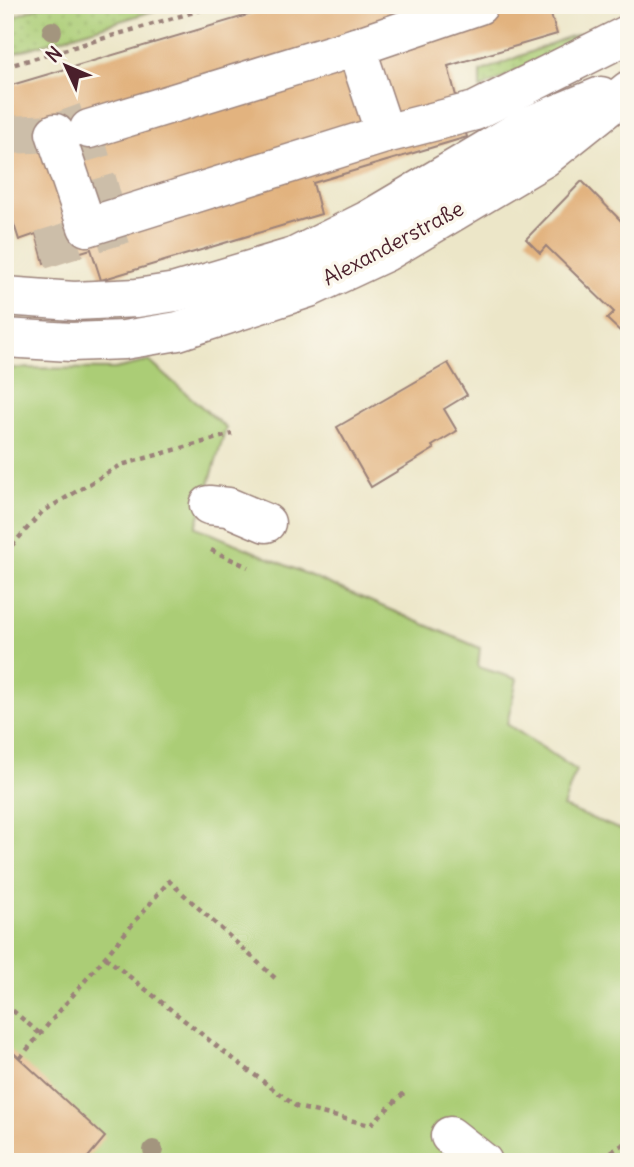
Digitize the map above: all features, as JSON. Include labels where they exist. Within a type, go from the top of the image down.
[{"type":"street","points":[[479,5],[356,47],[72,131],[88,227],[385,134],[475,111],[629,34]]},
{"type":"street","points":[[356,47],[385,134]]},
{"type":"street","name":"Alexanderstraße","points":[[5,296],[75,301],[137,298],[176,292],[294,257],[368,220],[525,127],[629,88]]},
{"type":"street","name":"Alexanderstraße","points":[[5,338],[71,342],[124,340],[178,331],[309,288],[386,252],[544,158],[629,88]]},
{"type":"street","points":[[209,505],[228,507],[266,523]]},
{"type":"street","points":[[450,1136],[483,1162]]},
{"type":"path","points":[[5,67],[218,5]]},
{"type":"path","points":[[5,226],[14,224]]},
{"type":"path","points":[[5,553],[42,512],[121,466],[232,434]]},
{"type":"path","points":[[210,550],[248,567]]},
{"type":"path","points":[[20,1058],[169,881],[275,978]]},
{"type":"path","points":[[104,957],[297,1107],[370,1125],[404,1093]]},
{"type":"path","points":[[5,1004],[39,1033]]},
{"type":"path","points":[[594,1162],[629,1141]]},
{"type":"green space","points":[[43,5],[173,5],[5,56],[5,20]]},
{"type":"green space","points":[[604,28],[480,89],[480,72],[568,37]]},
{"type":"green space","points":[[149,361],[226,428],[196,527],[480,648],[478,667],[517,679],[507,724],[576,770],[563,807],[629,833],[629,1162],[5,1162],[5,368],[115,369]]},
{"type":"building","points":[[282,5],[548,5],[557,34],[448,66],[467,137],[313,183],[321,214],[101,280],[91,249],[44,263],[36,234],[19,240],[5,196],[5,152],[11,151],[5,131],[5,87]]},
{"type":"building","points":[[582,181],[629,229],[629,326],[622,333],[607,319],[614,312],[546,246],[540,253],[526,239]]},
{"type":"building","points":[[448,363],[467,395],[444,409],[457,431],[432,446],[434,449],[371,487],[337,427]]},
{"type":"building","points":[[5,1045],[105,1137],[84,1162],[5,1162]]},
{"type":"tunnel","points":[[6,135],[55,133],[86,122]]},
{"type":"tunnel","points":[[81,124],[111,228]]},
{"type":"tunnel","points":[[41,250],[124,224]]}]
